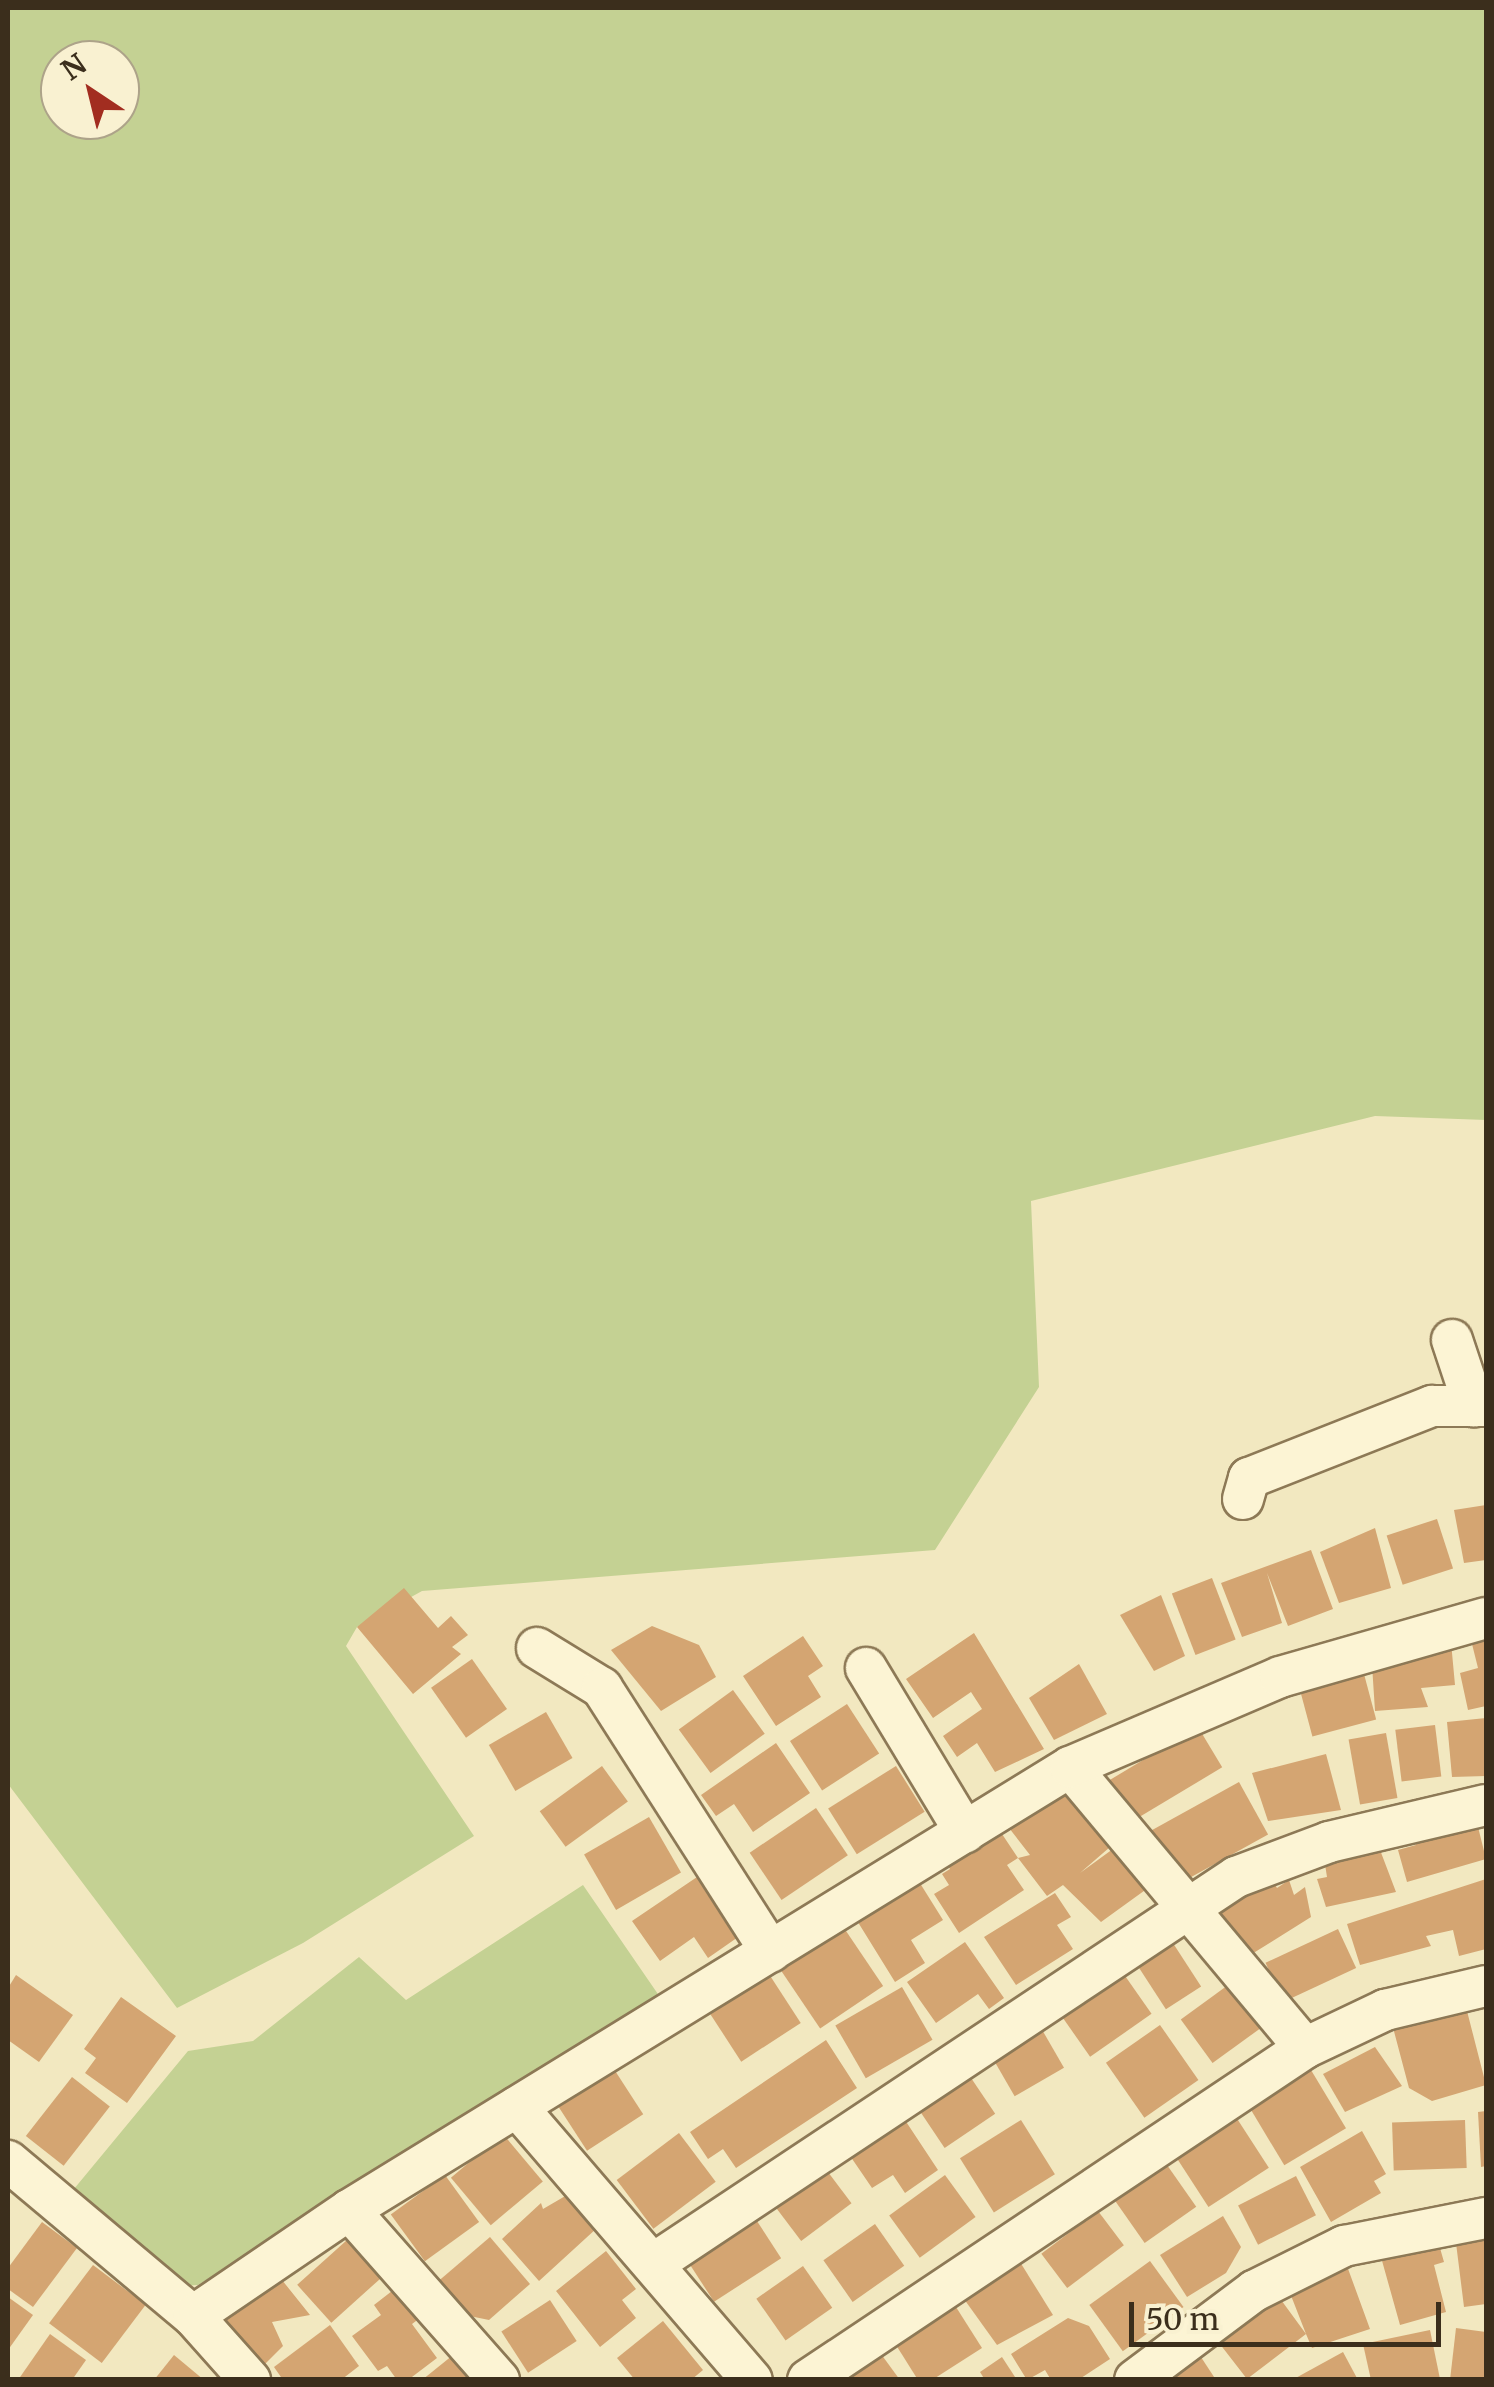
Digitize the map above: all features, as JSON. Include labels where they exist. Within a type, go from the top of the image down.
[{"type":"street","points":[[1244,1499],[1249,1478],[1432,1406],[1480,1406],[1452,1340]]},
{"type":"street","points":[[194,2316],[349,2210],[1070,1767],[1280,1677],[1486,1618]]},
{"type":"street","points":[[538,1648],[602,1688],[770,1952]]},
{"type":"street","points":[[866,1668],[965,1832]]},
{"type":"street","points":[[1070,1767],[1305,2048]]},
{"type":"street","points":[[654,2264],[1236,1877],[1329,1842],[1486,1805]]},
{"type":"street","points":[[808,2380],[1305,2048],[1386,2010],[1486,1986]]},
{"type":"street","points":[[517,2107],[752,2380]]},
{"type":"street","points":[[8,2160],[194,2316],[250,2380]]},
{"type":"street","points":[[349,2210],[499,2380]]},
{"type":"street","points":[[1135,2380],[1254,2291],[1344,2246],[1486,2218]]},
{"type":"green space","points":[[8,8],[1486,8],[1486,1120],[1375,1116],[1031,1201],[1039,1387],[935,1550],[422,1591],[357,1627],[346,1646],[474,1836],[303,1943],[177,2008],[8,1784]]},
{"type":"green space","points":[[583,1885],[662,2000],[198,2285],[181,2286],[69,2195],[188,2051],[253,2041],[359,1957],[406,2000]]},
{"type":"building","points":[[1486,1505],[1486,1560],[1464,1563],[1454,1510]]},
{"type":"building","points":[[1437,1519],[1453,1568],[1403,1585],[1387,1535]]},
{"type":"building","points":[[1375,1528],[1391,1588],[1339,1603],[1320,1552]]},
{"type":"building","points":[[1311,1550],[1333,1609],[1288,1626],[1267,1573],[1282,1623],[1242,1637],[1221,1583]]},
{"type":"building","points":[[1212,1578],[1236,1640],[1196,1655],[1172,1593]]},
{"type":"building","points":[[404,1588],[438,1628],[451,1616],[468,1635],[452,1647],[461,1654],[413,1694],[357,1627]]},
{"type":"building","points":[[1161,1595],[1185,1656],[1154,1671],[1120,1615]]},
{"type":"building","points":[[652,1626],[699,1645],[716,1677],[661,1711],[611,1650]]},
{"type":"building","points":[[974,1633],[1044,1749],[995,1772],[977,1743],[957,1757],[943,1736],[982,1709],[971,1692],[933,1718],[906,1679]]},
{"type":"building","points":[[803,1636],[823,1666],[808,1676],[821,1697],[776,1726],[743,1676]]},
{"type":"building","points":[[1486,1640],[1486,1706],[1468,1710],[1460,1673],[1478,1668],[1472,1644]]},
{"type":"building","points":[[1451,1642],[1455,1685],[1421,1688],[1428,1707],[1375,1711],[1372,1665],[1413,1661],[1406,1646]]},
{"type":"building","points":[[472,1659],[507,1709],[466,1738],[431,1688]]},
{"type":"building","points":[[1079,1664],[1107,1714],[1054,1740],[1029,1698]]},
{"type":"building","points":[[1364,1674],[1376,1719],[1312,1736],[1300,1691]]},
{"type":"building","points":[[733,1690],[765,1734],[711,1773],[679,1729]]},
{"type":"building","points":[[847,1704],[879,1753],[822,1791],[790,1741]]},
{"type":"building","points":[[546,1712],[572,1758],[515,1791],[489,1745]]},
{"type":"building","points":[[1486,1718],[1486,1776],[1452,1777],[1447,1722]]},
{"type":"building","points":[[1435,1725],[1441,1777],[1402,1781],[1395,1730]]},
{"type":"building","points":[[1198,1727],[1222,1767],[1132,1821],[1108,1781]]},
{"type":"building","points":[[1386,1733],[1397,1798],[1360,1805],[1349,1740]]},
{"type":"building","points":[[776,1743],[810,1793],[753,1832],[734,1804],[716,1816],[701,1795]]},
{"type":"building","points":[[1326,1754],[1341,1810],[1268,1821],[1252,1773]]},
{"type":"building","points":[[602,1766],[628,1802],[566,1847],[540,1811]]},
{"type":"building","points":[[896,1766],[925,1812],[857,1854],[828,1808]]},
{"type":"building","points":[[1060,1782],[1110,1847],[1080,1873],[1117,1846],[1148,1888],[1101,1922],[1063,1885],[1047,1896],[1018,1858],[1030,1855],[1006,1824]]},
{"type":"building","points":[[1239,1782],[1268,1834],[1175,1886],[1145,1834]]},
{"type":"building","points":[[816,1808],[848,1855],[782,1900],[750,1853]]},
{"type":"building","points":[[1475,1815],[1486,1859],[1407,1882],[1398,1850],[1416,1845],[1413,1834]]},
{"type":"building","points":[[649,1817],[681,1872],[616,1910],[584,1854]]},
{"type":"building","points":[[998,1828],[1018,1858],[1007,1865],[1024,1890],[959,1933],[934,1894],[949,1885],[942,1874],[950,1869],[946,1862]]},
{"type":"building","points":[[1377,1842],[1396,1892],[1326,1907],[1317,1879],[1327,1877],[1324,1858]]},
{"type":"building","points":[[1266,1870],[1277,1888],[1289,1880],[1294,1895],[1305,1887],[1311,1917],[1247,1957],[1213,1904]]},
{"type":"building","points":[[700,1875],[741,1935],[708,1958],[694,1937],[660,1961],[632,1921]]},
{"type":"building","points":[[1486,1879],[1486,1949],[1459,1956],[1453,1930],[1426,1936],[1431,1946],[1360,1965],[1347,1924]]},
{"type":"building","points":[[918,1880],[943,1920],[911,1940],[925,1963],[895,1982],[856,1919]]},
{"type":"building","points":[[1055,1893],[1071,1917],[1057,1925],[1073,1949],[1016,1985],[984,1937]]},
{"type":"building","points":[[844,1928],[883,1986],[820,2029],[781,1970]]},
{"type":"building","points":[[1338,1929],[1356,1968],[1284,2002],[1265,1963]]},
{"type":"building","points":[[1169,1937],[1201,1986],[1166,2009],[1134,1960]]},
{"type":"building","points":[[965,1942],[1004,1998],[989,2009],[978,1994],[936,2023],[907,1982]]},
{"type":"building","points":[[1116,1963],[1152,2014],[1090,2057],[1055,2006]]},
{"type":"building","points":[[767,1971],[801,2023],[741,2062],[707,2010]]},
{"type":"building","points":[[16,1975],[73,2015],[39,2062],[8,2040],[8,1988]]},
{"type":"building","points":[[1235,1980],[1267,2024],[1213,2063],[1181,2019]]},
{"type":"building","points":[[902,1987],[932,2040],[866,2078],[835,2026]]},
{"type":"building","points":[[121,1997],[176,2036],[127,2103],[85,2073],[96,2058],[84,2049]]},
{"type":"building","points":[[1423,2011],[1426,2023],[1467,2011],[1486,2085],[1432,2101],[1409,2088],[1391,2020]]},
{"type":"building","points":[[1037,2021],[1064,2068],[1015,2096],[988,2050]]},
{"type":"building","points":[[1160,2025],[1198,2080],[1144,2118],[1106,2063]]},
{"type":"building","points":[[826,2040],[857,2088],[736,2168],[723,2149],[708,2159],[690,2132]]},
{"type":"building","points":[[1375,2047],[1402,2086],[1345,2112],[1323,2074]]},
{"type":"building","points":[[610,2063],[643,2114],[587,2151],[554,2099]]},
{"type":"building","points":[[965,2069],[995,2114],[945,2148],[914,2103]]},
{"type":"building","points":[[1311,2070],[1346,2128],[1284,2165],[1249,2107]]},
{"type":"building","points":[[72,2077],[110,2107],[64,2166],[26,2136]]},
{"type":"building","points":[[899,2111],[938,2170],[905,2193],[893,2175],[872,2188],[844,2147]]},
{"type":"building","points":[[1486,2111],[1486,2166],[1481,2167],[1478,2112]]},
{"type":"building","points":[[1234,2114],[1269,2168],[1208,2207],[1174,2153]]},
{"type":"building","points":[[1021,2120],[1055,2174],[994,2212],[960,2158]]},
{"type":"building","points":[[1465,2120],[1467,2168],[1394,2171],[1392,2123]]},
{"type":"building","points":[[1362,2131],[1386,2174],[1374,2181],[1381,2193],[1331,2222],[1300,2167]]},
{"type":"building","points":[[679,2133],[716,2182],[653,2229],[617,2180]]},
{"type":"building","points":[[503,2134],[543,2181],[491,2225],[451,2178]]},
{"type":"building","points":[[822,2164],[851,2203],[801,2241],[772,2202]]},
{"type":"building","points":[[1167,2165],[1196,2207],[1145,2243],[1115,2201]]},
{"type":"building","points":[[445,2175],[479,2222],[425,2261],[391,2214]]},
{"type":"building","points":[[945,2175],[976,2217],[920,2258],[889,2216]]},
{"type":"building","points":[[1296,2176],[1316,2215],[1258,2245],[1238,2206]]},
{"type":"building","points":[[567,2195],[597,2228],[539,2281],[502,2239],[541,2203],[543,2209]]},
{"type":"building","points":[[1098,2211],[1124,2245],[1067,2288],[1041,2254]]},
{"type":"building","points":[[1223,2216],[1241,2247],[1226,2273],[1187,2297],[1160,2255]]},
{"type":"building","points":[[755,2218],[781,2258],[714,2302],[688,2262]]},
{"type":"building","points":[[42,2222],[77,2248],[33,2307],[8,2289],[8,2268]]},
{"type":"building","points":[[875,2224],[904,2266],[853,2302],[823,2260]]},
{"type":"building","points":[[1436,2234],[1444,2262],[1434,2265],[1446,2312],[1400,2325],[1379,2250]]},
{"type":"building","points":[[490,2237],[530,2284],[489,2320],[460,2314],[435,2284]]},
{"type":"building","points":[[1486,2239],[1486,2304],[1464,2307],[1456,2243]]},
{"type":"building","points":[[347,2240],[381,2278],[331,2323],[297,2285]]},
{"type":"building","points":[[606,2251],[636,2289],[622,2300],[636,2318],[600,2347],[556,2291]]},
{"type":"building","points":[[1150,2261],[1184,2307],[1123,2351],[1089,2305]]},
{"type":"building","points":[[1020,2262],[1053,2315],[997,2345],[964,2299]]},
{"type":"building","points":[[93,2265],[146,2305],[102,2363],[49,2323]]},
{"type":"building","points":[[803,2266],[832,2308],[786,2340],[756,2299]]},
{"type":"building","points":[[1347,2266],[1370,2329],[1312,2348],[1290,2293]]},
{"type":"building","points":[[274,2270],[310,2315],[272,2322],[283,2346],[263,2366],[219,2315]]},
{"type":"building","points":[[401,2284],[424,2315],[412,2324],[437,2358],[408,2380],[397,2380],[387,2366],[378,2371],[352,2336],[381,2315],[374,2305]]},
{"type":"building","points":[[1276,2293],[1306,2334],[1247,2379],[1216,2339]]},
{"type":"building","points":[[8,2297],[33,2315],[8,2350]]},
{"type":"building","points":[[550,2300],[577,2341],[528,2373],[501,2332]]},
{"type":"building","points":[[956,2307],[982,2348],[932,2380],[918,2380],[896,2345]]},
{"type":"building","points":[[1068,2318],[1089,2326],[1110,2359],[1078,2380],[1051,2380],[1045,2370],[1027,2380],[1011,2354]]},
{"type":"building","points":[[663,2321],[703,2370],[691,2380],[635,2380],[617,2358]]},
{"type":"building","points":[[330,2325],[359,2366],[341,2380],[283,2380],[274,2367]]},
{"type":"building","points":[[1456,2328],[1486,2332],[1486,2380],[1450,2380]]},
{"type":"building","points":[[1430,2330],[1440,2379],[1371,2380],[1363,2344]]},
{"type":"building","points":[[50,2334],[86,2360],[72,2380],[18,2380]]},
{"type":"building","points":[[458,2351],[481,2380],[422,2380]]},
{"type":"building","points":[[1197,2351],[1216,2380],[1160,2380]]},
{"type":"building","points":[[1343,2352],[1358,2380],[1292,2380]]},
{"type":"building","points":[[881,2354],[900,2380],[842,2380]]},
{"type":"building","points":[[174,2355],[204,2380],[154,2380]]},
{"type":"building","points":[[1002,2357],[1017,2380],[985,2380],[980,2372]]}]
